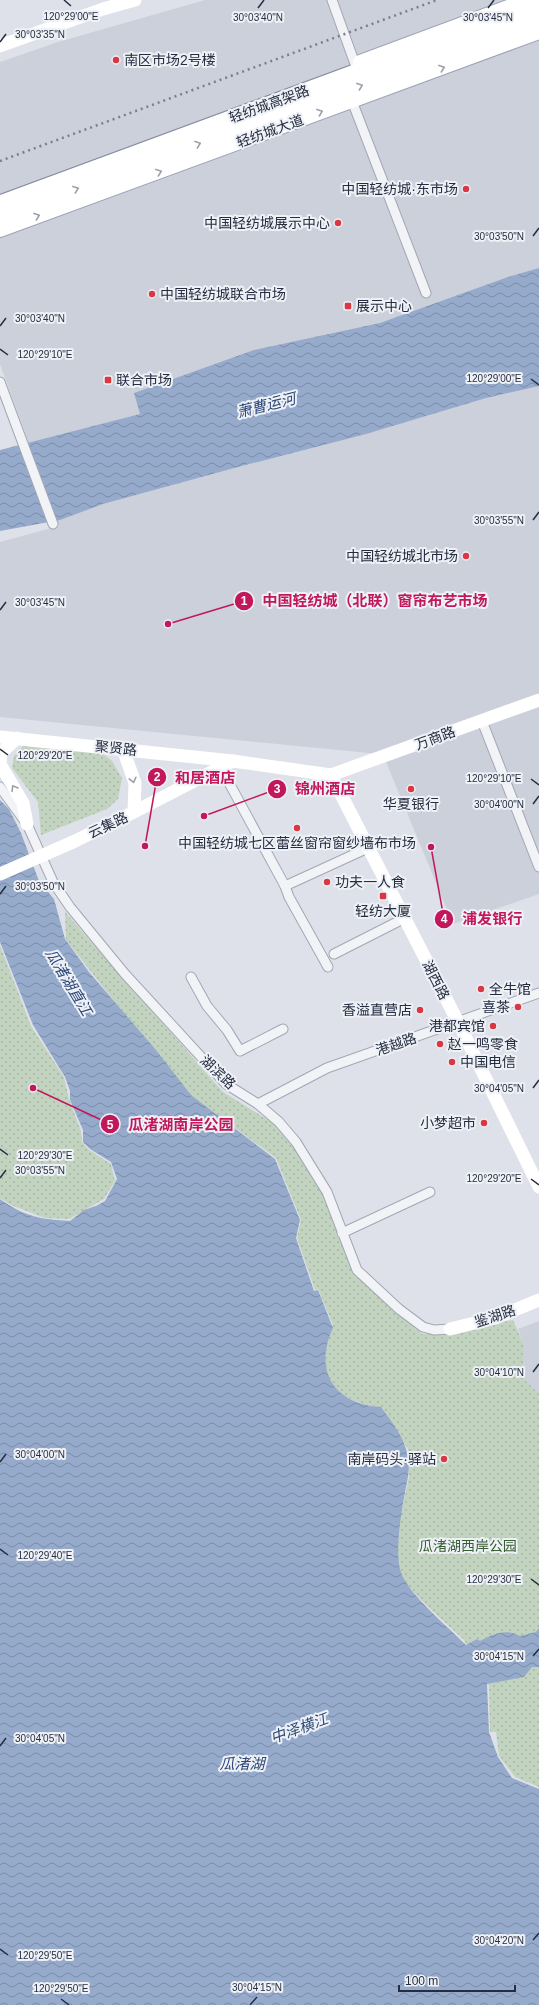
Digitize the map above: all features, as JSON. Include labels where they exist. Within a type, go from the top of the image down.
[{"type":"highway","name":"轻纺城高架路","points":[[0,204],[539,5]]},
{"type":"highway","name":"轻纺城高架路","points":[[0,217],[539,20]]},
{"type":"main road","points":[[0,196],[527,0]]},
{"type":"main road","name":"轻纺城大道","points":[[0,230],[539,32]]},
{"type":"street","points":[[0,46],[103,9],[135,0]]},
{"type":"street","points":[[332,0],[355,64]]},
{"type":"street","points":[[352,101],[426,293]]},
{"type":"street","points":[[0,382],[53,524]]},
{"type":"street","name":"万商路","points":[[331,775],[539,700]]},
{"type":"street","points":[[482,721],[539,867]]},
{"type":"street","name":"聚贤路","points":[[0,736],[233,761]]},
{"type":"street","points":[[17,738],[0,753],[0,764],[23,803],[27,824]]},
{"type":"street","points":[[123,749],[135,783],[134,812]]},
{"type":"street","points":[[233,761],[331,775]]},
{"type":"street","name":"云集路","points":[[0,874],[73,842],[233,761]]},
{"type":"street","points":[[221,768],[328,967]]},
{"type":"street","name":"湖西路","points":[[331,775],[535,1169],[539,1187]]},
{"type":"street","name":"湖滨路","points":[[0,787],[27,824],[54,882],[70,907],[125,974],[226,1084],[258,1104],[279,1122],[296,1142],[327,1192],[357,1270],[399,1309],[423,1326],[434,1330],[450,1329]]},
{"type":"street","points":[[285,886],[368,848]]},
{"type":"street","points":[[334,954],[405,918]]},
{"type":"street","points":[[191,977],[207,1006],[227,1030],[240,1051],[283,1029]]},
{"type":"street","name":"港越路","points":[[258,1104],[327,1068],[539,993]]},
{"type":"street","points":[[342,1233],[430,1192]]},
{"type":"street","name":"鉴湖路","points":[[450,1329],[495,1318],[539,1300]]},
{"type":"shaded area","points":[[205,0],[539,0],[539,894],[453,924],[384,757],[379,754],[0,717],[0,542],[59,526],[0,364],[0,62],[58,42]]},
{"type":"shaded area","points":[[539,1321],[539,1394],[523,1378],[524,1345],[518,1329]]},
{"type":"green space","points":[[23,746],[101,752],[112,761],[122,778],[118,799],[107,809],[41,835],[38,802],[12,768],[14,756]]},
{"type":"green space","name":"瓜渚湖西岸公园","points":[[65,912],[223,1092],[278,1126],[300,1152],[323,1194],[354,1273],[422,1334],[437,1334],[513,1320],[524,1345],[523,1378],[539,1394],[539,1787],[515,1777],[499,1756],[496,1732],[490,1732],[489,1686],[464,1640],[426,1605],[398,1575],[398,1528],[409,1477],[408,1449],[382,1408],[370,1406],[348,1398],[339,1392],[327,1375],[323,1351],[333,1325],[318,1289],[315,1290],[297,1238],[301,1220],[276,1158],[197,1100],[181,1086],[66,940]]},
{"type":"green space","points":[[0,945],[31,1026],[64,1077],[69,1099],[81,1131],[82,1142],[89,1150],[111,1164],[115,1181],[104,1199],[69,1219],[45,1218],[11,1205],[0,1198]]},
{"type":"water","name":"萧曹运河","points":[[539,268],[539,386],[486,398],[366,434],[103,504],[60,520],[0,531],[0,450],[140,414],[134,393],[254,350],[380,323],[508,277]]},
{"type":"water","name":"瓜渚湖","points":[[0,800],[9,809],[21,833],[39,881],[54,899],[65,939],[89,972],[156,1050],[191,1095],[275,1159],[300,1220],[296,1238],[314,1291],[318,1290],[333,1328],[327,1344],[325,1358],[327,1371],[332,1382],[340,1392],[365,1405],[381,1407],[398,1430],[404,1443],[409,1461],[398,1544],[398,1556],[402,1575],[407,1583],[422,1602],[466,1645],[477,1639],[480,1641],[500,1633],[510,1632],[520,1636],[536,1632],[539,1628],[539,1667],[532,1667],[524,1677],[487,1684],[489,1732],[498,1757],[512,1778],[539,1789],[539,2005],[0,2005],[0,1199],[17,1210],[33,1216],[70,1221],[84,1210],[105,1201],[117,1179],[111,1162],[90,1149],[83,1142],[83,1130],[70,1100],[70,1091],[65,1077],[33,1025],[0,942]]},
{"type":"railway","points":[[0,161],[437,0]]},
{"type":"place","name":"南区市场2号楼","points":[[116,60]]},
{"type":"place","name":"中国轻纺城·东市场","points":[[466,189]]},
{"type":"place","name":"中国轻纺城展示中心","points":[[338,223]]},
{"type":"place","name":"中国轻纺城联合市场","points":[[152,294]]},
{"type":"place","name":"展示中心","points":[[348,306]]},
{"type":"place","name":"联合市场","points":[[108,380]]},
{"type":"place","name":"中国轻纺城北市场","points":[[466,556]]},
{"type":"place","name":"中国轻纺城（北联）窗帘布艺市场","points":[[168,624]]},
{"type":"place","name":"华夏银行","points":[[411,789]]},
{"type":"place","name":"锦州酒店","points":[[204,816]]},
{"type":"place","name":"中国轻纺城七区蕾丝窗帘窗纱墙布市场","points":[[297,828]]},
{"type":"place","name":"和居酒店","points":[[145,846]]},
{"type":"place","name":"浦发银行","points":[[431,847]]},
{"type":"place","name":"功夫一人食","points":[[327,882]]},
{"type":"place","name":"轻纺大厦","points":[[383,896]]},
{"type":"place","name":"全牛馆","points":[[481,989]]},
{"type":"place","name":"喜茶","points":[[518,1007]]},
{"type":"place","name":"香溢直营店","points":[[420,1010]]},
{"type":"place","name":"港都宾馆","points":[[493,1026]]},
{"type":"place","name":"赵一鸣零食","points":[[440,1044]]},
{"type":"place","name":"中国电信","points":[[452,1062]]},
{"type":"place","name":"瓜渚湖南岸公园","points":[[33,1088]]},
{"type":"place","name":"小梦超市","points":[[484,1123]]},
{"type":"place","name":"南岸码头·驿站","points":[[444,1459]]},
{"type":"water label","name":"瓜渚湖直江","points":[[69,982]]},
{"type":"water label","name":"中泽横江","points":[[299,1728]]}]
